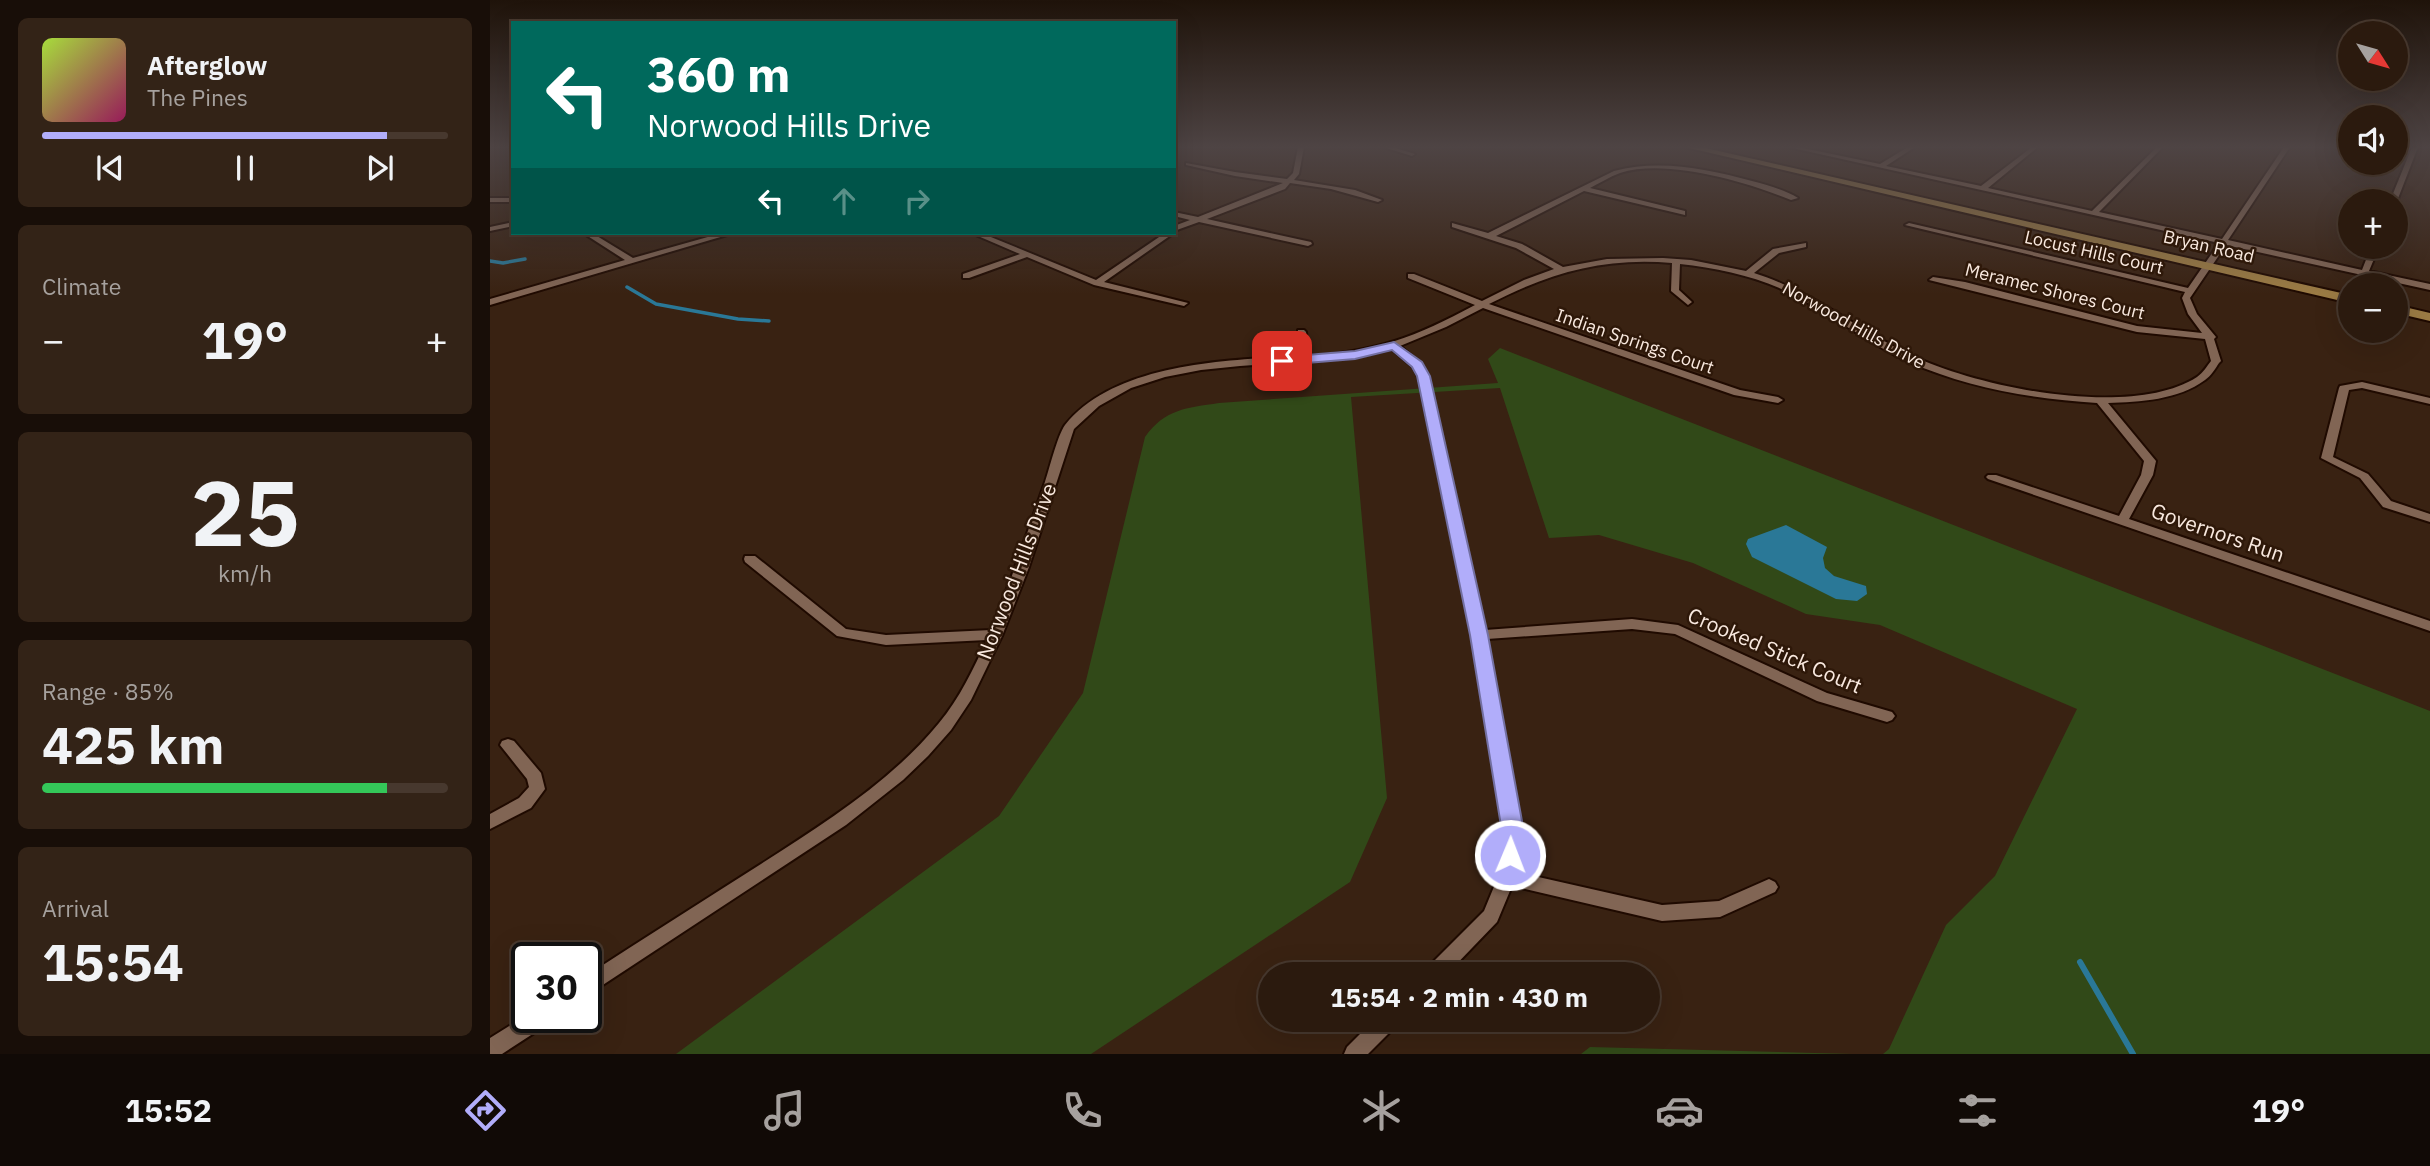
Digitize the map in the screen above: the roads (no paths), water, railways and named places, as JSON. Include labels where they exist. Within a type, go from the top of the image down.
[{"type":"main road","name":"Bryan Road","points":[[1906,196],[2338,296]]},
{"type":"main road","points":[[2408,312],[2430,317]]},
{"type":"street","points":[[1176,228],[1260,196]]},
{"type":"street","points":[[1366,196],[1378,200]]},
{"type":"street","points":[[1491,235],[1566,196]]},
{"type":"street","points":[[1615,196],[1682,213]]},
{"type":"street","points":[[1787,196],[1794,198]]},
{"type":"street","points":[[2016,196],[2430,286]]},
{"type":"street","points":[[2094,213],[2111,196]]},
{"type":"street","points":[[2211,337],[2188,307],[2186,298],[2254,196]]},
{"type":"street","points":[[494,200],[511,197]]},
{"type":"street","points":[[1176,214],[1308,244]]},
{"type":"street","points":[[490,229],[511,224]]},
{"type":"street","points":[[1455,225],[1520,246],[1560,269]]},
{"type":"street","name":"Locust Hills Court","points":[[1909,225],[2190,291]]},
{"type":"street","points":[[590,235],[632,261]]},
{"type":"street","points":[[490,302],[723,235]]},
{"type":"street","points":[[980,235],[1097,282],[1184,303]]},
{"type":"street","points":[[1097,282],[1167,235]]},
{"type":"street","points":[[1747,274],[1776,251],[1803,245]]},
{"type":"street","points":[[966,276],[1028,254]]},
{"type":"street","points":[[2365,272],[2370,259]]},
{"type":"street","name":"Norwood Hills Drive","points":[[602,977],[830,827],[899,773],[963,701],[995,635],[1069,428],[1092,403],[1135,383],[1163,374],[1355,355],[1394,346],[1438,329],[1560,269],[1618,261],[1676,261],[1747,274],[1797,291],[1891,349],[1942,372],[2028,394],[2100,400],[2150,397],[2178,390],[2202,378],[2216,360],[2211,337]]},
{"type":"street","points":[[1676,261],[1675,291],[1688,302]]},
{"type":"street","name":"Indian Springs Court","points":[[1411,276],[1483,305],[1738,393],[1778,400]]},
{"type":"street","name":"Meramec Shores Court","points":[[1933,280],[1965,285],[2137,329],[2211,337]]},
{"type":"street","points":[[1301,332],[1304,359]]},
{"type":"street","points":[[1394,346],[1417,365],[1423,376],[1479,635],[1513,832],[1507,877],[1491,916],[1446,962]]},
{"type":"street","points":[[2430,398],[2362,385],[2344,388],[2327,458],[2332,463],[2364,476],[2387,504],[2430,518]]},
{"type":"street","points":[[2100,400],[2150,461],[2147,475],[2123,519]]},
{"type":"street","name":"Governors Run","points":[[1992,477],[2123,519],[2430,626]]},
{"type":"street","points":[[750,559],[842,633],[886,640],[995,635]]},
{"type":"street","name":"Crooked Stick Court","points":[[1479,635],[1632,624],[1655,625],[1678,630],[1822,697],[1887,716]]},
{"type":"street","points":[[490,822],[525,803],[537,789],[535,777],[508,745]]},
{"type":"street","points":[[1507,877],[1662,913],[1720,909],[1769,887]]},
{"type":"street","points":[[1354,1054],[1376,1032]]},
{"type":"street","points":[[490,1050],[516,1033]]},
{"type":"water","points":[[1786,525],[1827,547],[1823,558],[1825,568],[1834,576],[1866,586],[1867,594],[1857,601],[1836,599],[1752,557],[1746,544],[1748,539]]},
{"type":"waterway","points":[[490,261],[503,263],[525,259]]},
{"type":"waterway","points":[[627,287],[656,304],[738,319],[769,321]]},
{"type":"waterway","points":[[2080,962],[2133,1054]]}]
